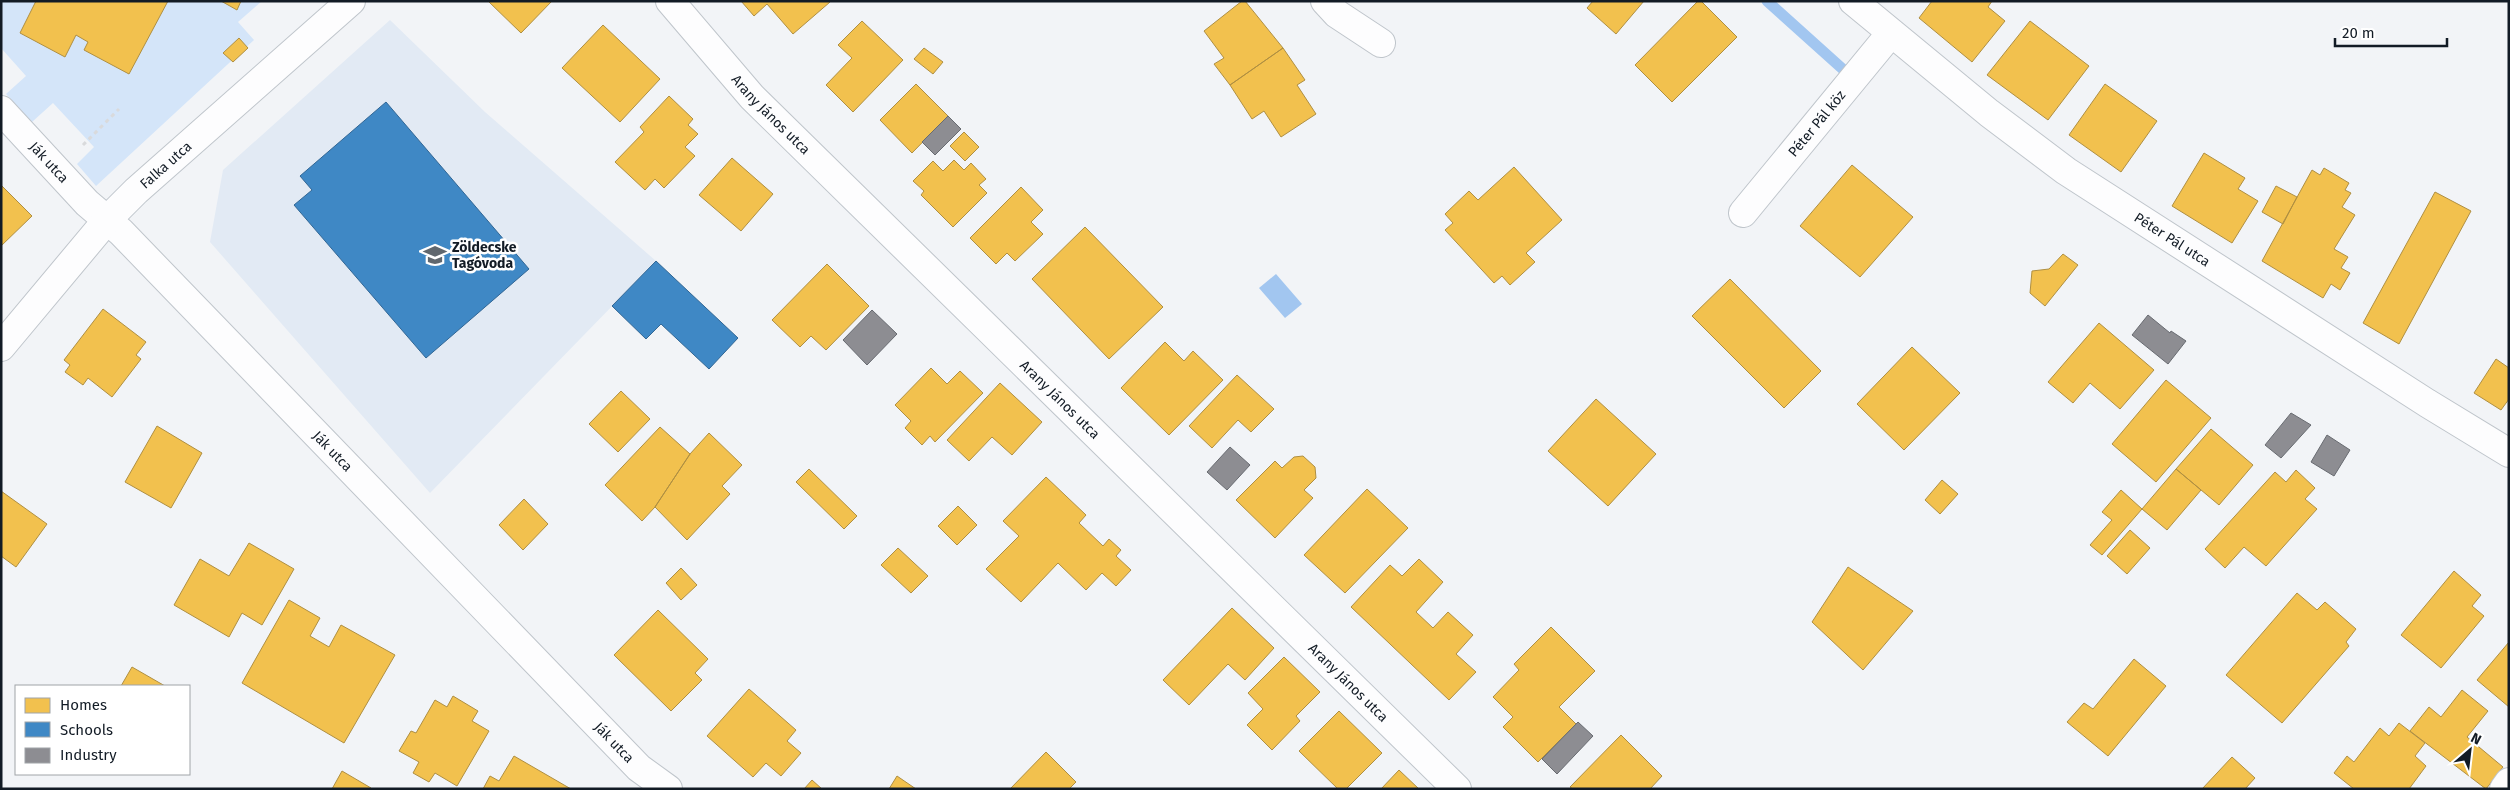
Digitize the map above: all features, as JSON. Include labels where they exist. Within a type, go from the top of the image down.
[{"type":"street","name":"Falka utca","points":[[1,347],[107,220],[136,191],[351,1]]},
{"type":"street","name":"Arany János utca","points":[[670,1],[752,97],[1457,789]]},
{"type":"street","points":[[1325,1],[1337,14],[1381,43]]},
{"type":"street","name":"Péter Pál utca","points":[[1853,1],[1989,113],[2066,171],[2427,403],[2509,453]]},
{"type":"street","name":"Péter Pál köz","points":[[1743,213],[1891,33]]},
{"type":"street","name":"Ják utca","points":[[1,110],[87,203],[121,232],[639,768],[668,789]]},
{"type":"street","points":[[2504,789],[2509,782]]},
{"type":"path","points":[[83,145],[120,109]]},
{"type":"shaded area","points":[[1,1],[262,1],[238,22],[254,40],[96,186],[77,164],[94,147],[53,103],[32,122],[6,94],[26,76],[1,48]]},
{"type":"shaded area","name":"Zöldecske Tagóvoda","points":[[390,20],[485,112],[656,261],[430,493],[210,242],[223,170]]},
{"type":"water","points":[[1276,274],[1302,304],[1285,318],[1259,288]]},
{"type":"building: Homes","points":[[36,1],[168,1],[129,74],[84,50],[88,42],[76,35],[65,57],[20,33]]},
{"type":"building: Homes","points":[[221,1],[241,1],[237,10]]},
{"type":"building: Homes","points":[[488,1],[552,1],[521,33]]},
{"type":"building: Homes","points":[[741,1],[830,2],[793,34],[767,4],[754,16]]},
{"type":"building: Homes","points":[[1242,1],[1245,1],[1283,48],[1230,85],[1214,64],[1224,58],[1204,31]]},
{"type":"building: Homes","points":[[1593,1],[1644,1],[1616,34],[1587,8]]},
{"type":"building: Homes","points":[[1698,1],[1701,1],[1737,37],[1672,102],[1635,65]]},
{"type":"building: Homes","points":[[1932,1],[1992,1],[1988,7],[2005,21],[1972,62],[1919,18]]},
{"type":"building: Homes","points":[[862,21],[903,60],[853,112],[826,85],[852,58],[838,45]]},
{"type":"building: Homes","points":[[2030,21],[2089,66],[2048,120],[1987,75]]},
{"type":"building: Homes","points":[[603,25],[660,79],[620,122],[562,68]]},
{"type":"building: Homes","points":[[239,38],[248,48],[233,62],[223,53]]},
{"type":"building: Homes","points":[[924,48],[943,62],[933,74],[914,59]]},
{"type":"building: Homes","points":[[1283,48],[1305,80],[1297,85],[1316,114],[1281,137],[1264,111],[1252,119],[1230,85]]},
{"type":"building: Homes","points":[[916,84],[948,116],[912,153],[880,120]]},
{"type":"building: Homes","points":[[2105,84],[2157,121],[2121,172],[2069,135]]},
{"type":"building: Homes","points":[[669,96],[693,119],[688,125],[698,134],[685,147],[695,156],[664,188],[655,179],[645,190],[615,162],[644,132],[640,127]]},
{"type":"building: Homes","points":[[964,132],[979,147],[965,161],[950,146]]},
{"type":"building: Homes","points":[[2204,153],[2245,178],[2238,189],[2258,201],[2232,243],[2172,206]]},
{"type":"building: Homes","points":[[732,158],[773,194],[741,231],[699,195]]},
{"type":"building: Homes","points":[[954,160],[964,170],[971,163],[986,179],[979,185],[987,193],[953,227],[921,195],[924,191],[913,181],[933,161],[943,171]]},
{"type":"building: Homes","points":[[1852,165],[1913,217],[1860,277],[1800,226]]},
{"type":"building: Homes","points":[[1514,167],[1562,220],[1526,253],[1535,262],[1510,285],[1502,276],[1494,283],[1445,230],[1453,223],[1445,214],[1469,191],[1478,200]]},
{"type":"building: Homes","points":[[2324,168],[2349,183],[2345,190],[2351,193],[2342,207],[2355,215],[2334,249],[2348,257],[2341,268],[2350,273],[2340,290],[2331,284],[2323,298],[2262,261],[2312,170],[2320,175]]},
{"type":"building: Homes","points":[[1,185],[32,216],[1,246]]},
{"type":"building: Homes","points":[[2276,186],[2297,197],[2283,224],[2262,212]]},
{"type":"building: Homes","points":[[1021,187],[1043,210],[1031,222],[1043,234],[1015,261],[1007,253],[996,264],[970,238]]},
{"type":"building: Homes","points":[[2435,192],[2471,211],[2399,344],[2363,323]]},
{"type":"building: Homes","points":[[1085,227],[1163,307],[1109,359],[1032,279]]},
{"type":"building: Homes","points":[[2063,254],[2078,265],[2045,306],[2030,293],[2032,271],[2049,269]]},
{"type":"building: Homes","points":[[827,264],[869,306],[826,350],[811,336],[800,347],[772,320]]},
{"type":"building: Homes","points":[[1730,279],[1821,371],[1784,408],[1692,316]]},
{"type":"building: Homes","points":[[103,309],[146,342],[136,355],[141,359],[112,397],[88,378],[83,385],[65,372],[70,365],[64,360]]},
{"type":"building: Homes","points":[[2099,323],[2154,370],[2120,409],[2090,383],[2073,403],[2048,382]]},
{"type":"building: Homes","points":[[1165,342],[1184,361],[1193,351],[1223,380],[1169,435],[1121,388]]},
{"type":"building: Homes","points":[[1912,347],[1960,393],[1904,450],[1857,404]]},
{"type":"building: Homes","points":[[2496,359],[2509,368],[2509,399],[2501,410],[2474,393]]},
{"type":"building: Homes","points":[[931,368],[947,384],[960,371],[983,393],[935,442],[930,436],[922,445],[905,428],[911,421],[895,405]]},
{"type":"building: Homes","points":[[1237,375],[1274,409],[1251,432],[1238,420],[1212,448],[1189,426]]},
{"type":"building: Homes","points":[[2166,380],[2211,418],[2156,482],[2112,444]]},
{"type":"building: Homes","points":[[1000,383],[1042,422],[1012,455],[992,437],[969,461],[947,440]]},
{"type":"building: Homes","points":[[621,391],[650,419],[618,452],[589,424]]},
{"type":"building: Homes","points":[[1596,399],[1656,454],[1608,506],[1548,451]]},
{"type":"building: Homes","points":[[157,426],[202,453],[171,508],[125,482]]},
{"type":"building: Homes","points":[[660,427],[690,454],[655,507],[642,521],[605,485]]},
{"type":"building: Homes","points":[[2211,429],[2253,465],[2219,505],[2176,469]]},
{"type":"building: Homes","points":[[709,433],[742,465],[722,486],[730,494],[687,540],[655,507],[690,454]]},
{"type":"building: Homes","points":[[1303,456],[1315,467],[1316,478],[1304,490],[1313,498],[1275,538],[1236,500],[1275,461],[1282,468],[1294,457]]},
{"type":"building: Homes","points":[[809,469],[857,516],[844,529],[796,482]]},
{"type":"building: Homes","points":[[2176,469],[2201,490],[2167,530],[2142,509]]},
{"type":"building: Homes","points":[[2296,470],[2315,488],[2305,499],[2317,509],[2266,566],[2244,547],[2225,568],[2205,549],[2275,472],[2286,482]]},
{"type":"building: Homes","points":[[1046,477],[1086,515],[1079,523],[1103,546],[1109,539],[1121,550],[1116,556],[1131,570],[1116,586],[1102,573],[1086,590],[1058,563],[1021,602],[986,569],[1019,536],[1003,521]]},
{"type":"building: Homes","points":[[1942,480],[1958,494],[1940,514],[1925,500]]},
{"type":"building: Homes","points":[[1367,489],[1408,528],[1345,593],[1304,555]]},
{"type":"building: Homes","points":[[2121,490],[2142,509],[2102,555],[2090,545],[2112,520],[2102,512]]},
{"type":"building: Homes","points":[[1,491],[47,524],[16,567],[1,556]]},
{"type":"building: Homes","points":[[524,499],[548,524],[523,550],[499,525]]},
{"type":"building: Homes","points":[[958,506],[977,525],[957,545],[938,526]]},
{"type":"building: Homes","points":[[2130,530],[2150,548],[2127,574],[2107,556]]},
{"type":"building: Homes","points":[[249,543],[294,569],[262,625],[242,613],[229,637],[174,605],[200,559],[229,576]]},
{"type":"building: Homes","points":[[898,548],[928,576],[911,593],[881,565]]},
{"type":"building: Homes","points":[[1419,559],[1443,582],[1416,612],[1433,628],[1448,612],[1473,635],[1456,654],[1476,672],[1449,700],[1351,607],[1390,565],[1402,576]]},
{"type":"building: Homes","points":[[1848,567],[1913,611],[1863,670],[1812,622]]},
{"type":"building: Homes","points":[[681,568],[697,585],[681,600],[666,583]]},
{"type":"building: Homes","points":[[2454,571],[2481,595],[2472,606],[2484,616],[2441,668],[2401,635]]},
{"type":"building: Homes","points":[[2297,593],[2317,610],[2325,602],[2356,629],[2346,642],[2349,646],[2282,723],[2226,675]]},
{"type":"building: Homes","points":[[289,600],[320,618],[310,636],[329,647],[341,625],[395,655],[344,743],[242,683]]},
{"type":"building: Homes","points":[[1232,608],[1274,648],[1245,680],[1228,664],[1189,705],[1163,680]]},
{"type":"building: Homes","points":[[658,610],[708,659],[695,673],[702,680],[671,711],[614,655]]},
{"type":"building: Homes","points":[[1551,627],[1595,671],[1559,707],[1576,724],[1538,762],[1503,727],[1513,717],[1493,697],[1519,670],[1514,664]]},
{"type":"building: Homes","points":[[2509,642],[2509,707],[2477,680]]},
{"type":"building: Homes","points":[[1284,657],[1320,692],[1296,716],[1300,721],[1272,750],[1247,725],[1263,709],[1248,693]]},
{"type":"building: Homes","points":[[2134,659],[2166,686],[2108,756],[2067,722],[2084,703],[2093,709]]},
{"type":"building: Homes","points":[[132,667],[163,685],[122,685]]},
{"type":"building: Homes","points":[[749,689],[796,730],[787,741],[801,753],[781,776],[766,763],[753,777],[707,736]]},
{"type":"building: Homes","points":[[2462,690],[2488,711],[2467,737],[2503,767],[2486,789],[2410,731],[2429,707],[2441,717]]},
{"type":"building: Homes","points":[[453,696],[478,711],[472,721],[489,731],[457,786],[435,773],[429,782],[413,773],[419,762],[399,751],[411,731],[416,733],[435,700],[447,707]]},
{"type":"building: Homes","points":[[1339,711],[1382,753],[1346,789],[1338,789],[1299,751]]},
{"type":"building: Homes","points":[[2399,723],[2425,743],[2415,756],[2426,766],[2409,789],[2354,789],[2334,773],[2347,756],[2354,762],[2380,728],[2389,736]]},
{"type":"building: Homes","points":[[1621,735],[1662,776],[1650,789],[1573,789],[1570,787]]},
{"type":"building: Homes","points":[[1046,752],[1076,782],[1069,789],[1010,789]]},
{"type":"building: Homes","points":[[514,756],[571,789],[483,789],[490,776],[499,781]]},
{"type":"building: Homes","points":[[2232,757],[2255,778],[2245,789],[2202,789]]},
{"type":"building: Homes","points":[[1399,770],[1419,789],[1381,789]]},
{"type":"building: Homes","points":[[342,771],[371,788],[332,789]]},
{"type":"building: Homes","points":[[897,776],[916,789],[889,789]]},
{"type":"building: Homes","points":[[812,780],[822,789],[804,789]]},
{"type":"building: Schools","points":[[386,102],[529,269],[426,358],[294,205],[312,190],[300,176]]},
{"type":"building: Schools","points":[[656,261],[738,338],[709,369],[661,324],[646,339],[612,306]]},
{"type":"building: Industry","points":[[948,116],[961,129],[935,155],[922,142]]},
{"type":"building: Industry","points":[[872,310],[897,334],[867,365],[843,340]]},
{"type":"building: Industry","points":[[2148,315],[2170,333],[2171,331],[2186,341],[2168,364],[2132,335]]},
{"type":"building: Industry","points":[[2291,413],[2311,425],[2281,458],[2265,445]]},
{"type":"building: Industry","points":[[2327,435],[2350,450],[2334,476],[2311,462]]},
{"type":"building: Industry","points":[[1230,447],[1250,465],[1227,490],[1207,472]]},
{"type":"building: Industry","points":[[1578,722],[1593,736],[1557,774],[1542,759]]},
{"type":"waterway","points":[[1767,1],[1846,72]]},
{"type":"place","name":"Zöldecske Tagóvoda","points":[[435,255]]}]
